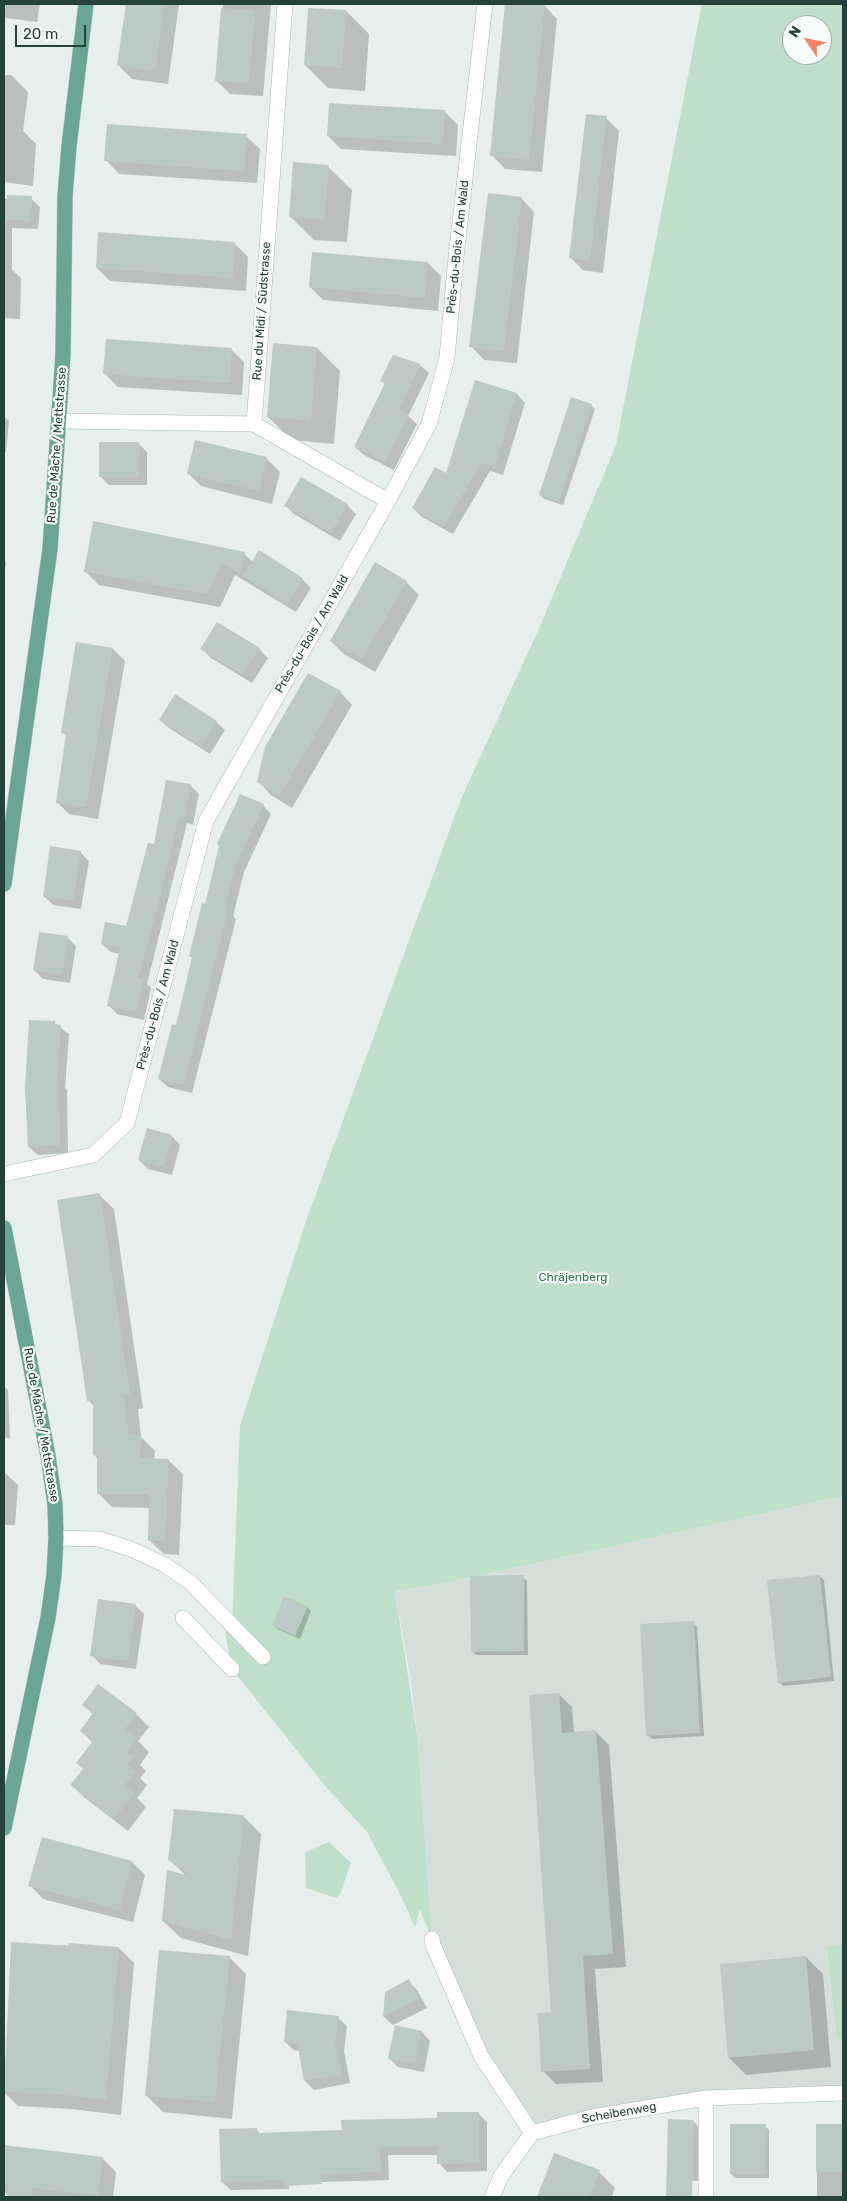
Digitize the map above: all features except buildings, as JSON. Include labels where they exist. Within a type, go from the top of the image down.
[{"type":"main road","name":"Rue de Mâche / Mettstrasse","points":[[4,884],[50,549],[64,325],[65,196],[86,4]]},
{"type":"main road","name":"Rue de Mâche / Mettstrasse","points":[[4,1228],[48,1456],[55,1504],[56,1538],[54,1576],[48,1618],[4,1828]]},
{"type":"street","name":"Rue du Midi / Südstrasse","points":[[254,424],[285,4]]},
{"type":"street","name":"Près-du-Bois / Am Wald","points":[[4,1174],[93,1155],[127,1123],[206,821],[388,501],[429,424],[448,358],[457,247],[485,4]]},
{"type":"street","points":[[59,421],[254,424],[388,501]]},
{"type":"street","points":[[56,1538],[100,1539],[131,1549],[165,1565],[190,1582],[263,1657]]},
{"type":"street","points":[[183,1618],[232,1669]]},
{"type":"street","points":[[432,1939],[432,1945],[480,2056],[532,2133],[501,2176],[492,2197]]},
{"type":"street","name":"Scheibenweg","points":[[532,2133],[592,2117],[706,2098],[843,2093]]},
{"type":"street","points":[[706,2098],[706,2197]]},
{"type":"shaded area","points":[[843,1496],[843,2093],[706,2098],[532,2133],[508,2099],[432,1939],[418,1741],[411,1681],[395,1591],[453,1581]]},
{"type":"green space","name":"Chräjenberg","points":[[702,4],[843,4],[843,1496],[453,1581],[395,1591],[418,1741],[432,1939],[420,1909],[415,1927],[367,1832],[326,1787],[232,1669],[225,1632],[232,1625],[240,1426],[306,1221],[461,799],[541,624],[616,445]]},
{"type":"green space","points":[[329,1842],[351,1863],[340,1894],[336,1898],[306,1888],[305,1852]]},
{"type":"green space","points":[[843,1945],[843,2038],[837,2039],[827,1947]]}]
